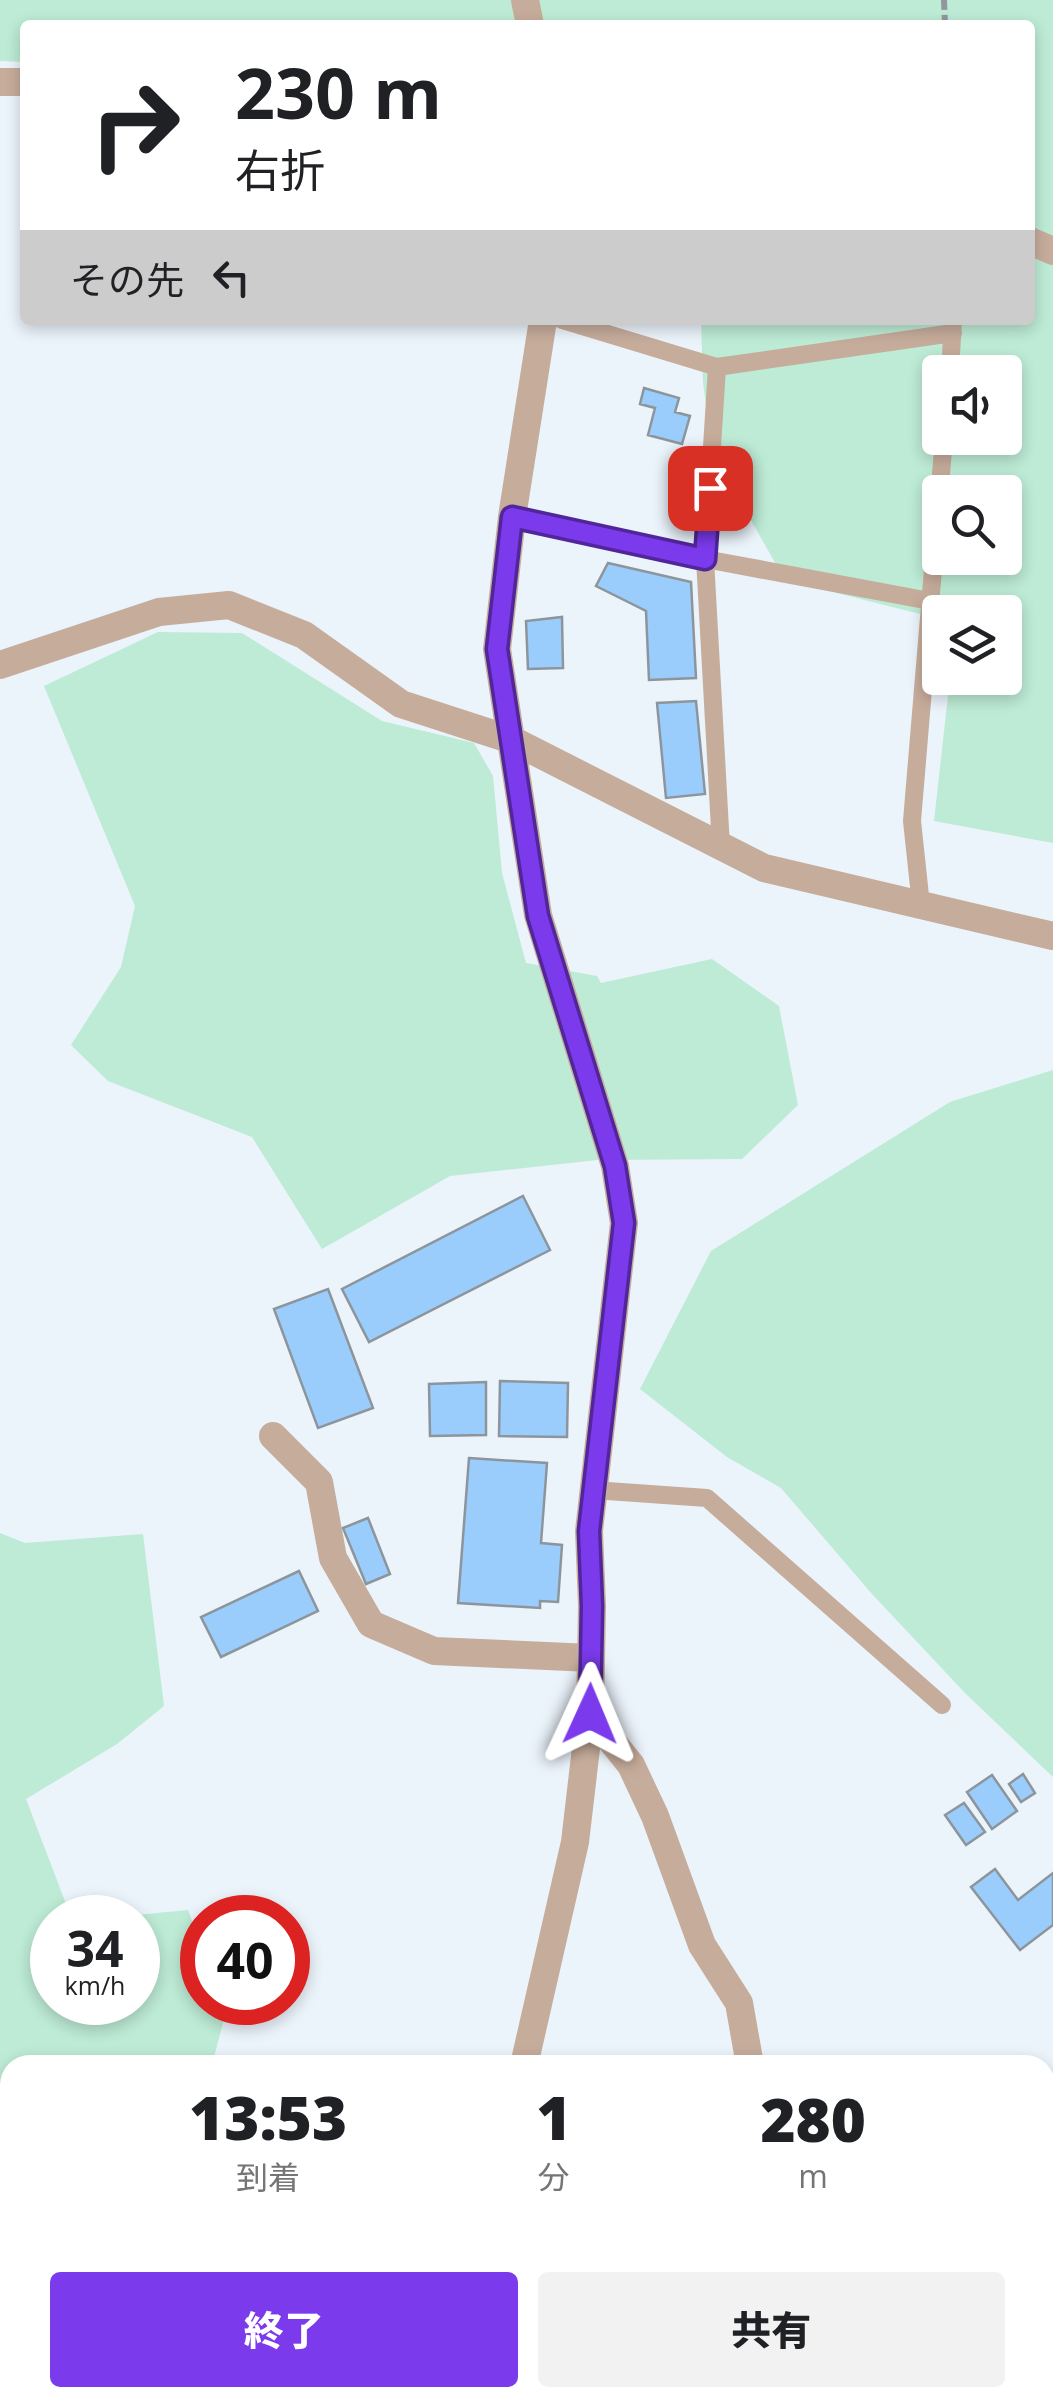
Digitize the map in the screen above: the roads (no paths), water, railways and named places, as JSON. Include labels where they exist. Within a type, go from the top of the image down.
[{"type":"street","points":[[526,2055],[575,1842],[590,1714],[589,1531],[624,1223],[615,1166],[538,916],[497,649],[512,517],[542,325]]},
{"type":"street","points":[[0,665],[159,612],[230,606],[304,635],[401,704],[512,740],[764,868],[1053,936]]},
{"type":"street","points":[[274,1436],[319,1482],[332,1558],[371,1624],[434,1651],[590,1658]]},
{"type":"street","points":[[590,1714],[631,1765],[655,1816],[702,1945],[738,2004],[748,2055]]},
{"type":"lane","points":[[578,325],[717,368],[953,327],[951,355]]},
{"type":"lane","points":[[717,368],[705,559],[721,847]]},
{"type":"lane","points":[[931,595],[943,455]]},
{"type":"lane","points":[[512,517],[705,559],[922,600]]},
{"type":"lane","points":[[921,905],[912,821],[922,695]]},
{"type":"lane","points":[[594,1490],[707,1498],[942,1705]]}]
